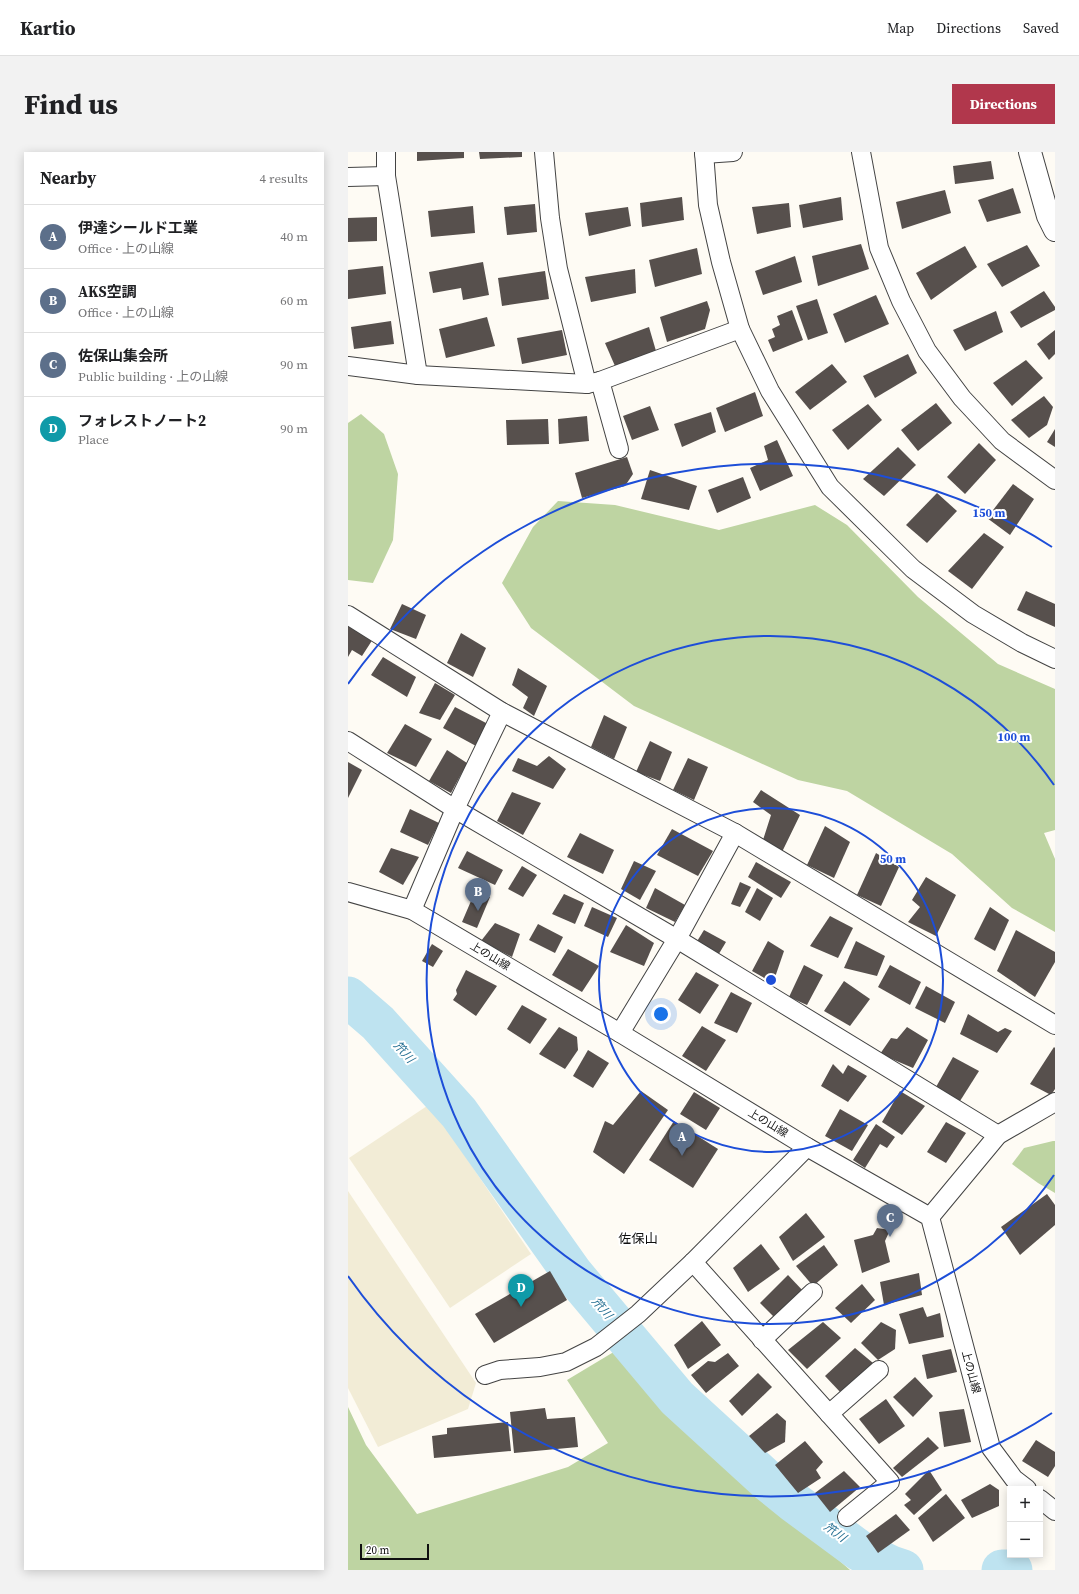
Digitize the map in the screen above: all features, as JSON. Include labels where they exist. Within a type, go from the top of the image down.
[{"type":"street","points":[[386,152],[386,176],[418,375]]},
{"type":"street","points":[[544,152],[550,218],[558,269],[594,383],[619,449]]},
{"type":"street","points":[[733,152],[704,153],[708,205],[721,262],[740,329],[770,391],[830,488],[919,574],[973,614],[1022,643],[1055,658]]},
{"type":"street","points":[[861,152],[879,248],[901,301],[927,352],[962,398],[1002,441],[1055,480]]},
{"type":"street","points":[[1030,152],[1048,216],[1055,230]]},
{"type":"street","points":[[348,177],[386,176]]},
{"type":"street","points":[[348,366],[418,375],[594,383],[740,329]]},
{"type":"street","points":[[348,615],[502,712],[735,833],[1055,1025]]},
{"type":"street","points":[[412,910],[455,809],[502,712]]},
{"type":"street","points":[[348,741],[455,809],[677,939],[998,1135]]},
{"type":"street","points":[[620,1033],[677,939],[735,833]]},
{"type":"street","name":"上の山線","points":[[348,892],[412,910],[620,1033],[807,1147],[930,1217],[991,1448],[1014,1479],[1023,1486]]},
{"type":"street","points":[[930,1217],[998,1135],[1055,1102]]},
{"type":"street","points":[[484,1374],[500,1370],[540,1367],[566,1362],[596,1347],[638,1314],[693,1262],[807,1147]]},
{"type":"street","points":[[693,1262],[890,1482],[847,1517]]},
{"type":"street","points":[[762,1340],[813,1292]]},
{"type":"street","points":[[829,1414],[879,1370]]},
{"type":"shaded area","points":[[430,1104],[531,1254],[450,1308],[349,1158]]},
{"type":"shaded area","points":[[348,1191],[476,1383],[468,1409],[378,1447],[348,1388]]},
{"type":"green space","points":[[361,414],[384,434],[398,474],[393,540],[373,583],[348,580],[348,423]]},
{"type":"green space","points":[[558,501],[615,505],[719,530],[815,505],[847,525],[918,597],[998,664],[1055,689],[1055,830],[1044,833],[1055,859],[1055,932],[1012,908],[952,854],[847,791],[798,780],[634,706],[531,628],[502,583],[533,527]]},
{"type":"green space","points":[[1055,1141],[1055,1193],[1038,1183],[1012,1164],[1024,1148]]},
{"type":"green space","points":[[617,1350],[706,1442],[850,1570],[348,1570],[348,1407],[366,1445],[417,1514],[568,1467],[608,1443],[567,1380]]},
{"type":"building","points":[[417,152],[464,152],[464,158],[417,161]]},
{"type":"building","points":[[479,152],[522,152],[522,157],[480,159]]},
{"type":"building","points":[[991,161],[994,179],[955,184],[953,166]]},
{"type":"building","points":[[1013,188],[1021,213],[987,222],[978,200]]},
{"type":"building","points":[[945,190],[951,213],[902,229],[896,202]]},
{"type":"building","points":[[682,197],[684,220],[642,227],[640,203]]},
{"type":"building","points":[[841,197],[843,220],[803,228],[799,205]]},
{"type":"building","points":[[789,203],[791,227],[757,234],[752,207]]},
{"type":"building","points":[[535,204],[537,232],[507,235],[504,207]]},
{"type":"building","points":[[473,206],[475,233],[431,237],[428,211]]},
{"type":"building","points":[[628,207],[631,226],[589,236],[585,213]]},
{"type":"building","points":[[377,217],[377,241],[348,242],[348,218]]},
{"type":"building","points":[[861,244],[869,269],[818,286],[812,256]]},
{"type":"building","points":[[1027,245],[1040,266],[1002,287],[987,264]]},
{"type":"building","points":[[965,246],[977,267],[931,300],[916,273]]},
{"type":"building","points":[[697,248],[702,274],[655,287],[649,260]]},
{"type":"building","points":[[795,256],[802,282],[763,295],[755,271]]},
{"type":"building","points":[[483,262],[489,295],[463,300],[461,288],[433,293],[429,272]]},
{"type":"building","points":[[383,266],[386,294],[348,299],[348,270]]},
{"type":"building","points":[[635,269],[636,293],[591,302],[585,277]]},
{"type":"building","points":[[545,271],[549,299],[502,306],[498,278]]},
{"type":"building","points":[[1044,291],[1055,307],[1055,310],[1021,328],[1010,312]]},
{"type":"building","points":[[876,295],[889,324],[845,343],[833,314]]},
{"type":"building","points":[[817,299],[828,333],[808,340],[796,306]]},
{"type":"building","points":[[707,301],[710,310],[705,329],[667,342],[660,317]]},
{"type":"building","points":[[792,310],[803,340],[773,352],[768,340],[775,337],[772,329],[780,325],[777,316]]},
{"type":"building","points":[[996,311],[1003,332],[965,351],[953,330]]},
{"type":"building","points":[[487,317],[495,346],[446,358],[439,329]]},
{"type":"building","points":[[391,321],[394,344],[354,349],[351,327]]},
{"type":"building","points":[[649,327],[656,351],[615,366],[605,343]]},
{"type":"building","points":[[562,330],[567,355],[522,364],[517,338]]},
{"type":"building","points":[[1055,330],[1055,354],[1049,360],[1037,344]]},
{"type":"building","points":[[908,354],[917,373],[875,398],[863,376]]},
{"type":"building","points":[[1026,360],[1043,378],[1012,406],[993,383]]},
{"type":"building","points":[[832,364],[847,382],[810,410],[795,392]]},
{"type":"building","points":[[755,392],[763,416],[725,432],[716,408]]},
{"type":"building","points":[[1044,396],[1053,407],[1047,425],[1029,438],[1011,420]]},
{"type":"building","points":[[936,403],[952,423],[918,451],[901,430]]},
{"type":"building","points":[[868,404],[882,420],[848,450],[832,430]]},
{"type":"building","points":[[650,406],[659,430],[632,440],[623,416]]},
{"type":"building","points":[[711,412],[716,432],[682,447],[674,424]]},
{"type":"building","points":[[587,416],[589,441],[559,444],[558,419]]},
{"type":"building","points":[[548,419],[549,444],[507,445],[506,420]]},
{"type":"building","points":[[1055,429],[1055,447],[1047,442]]},
{"type":"building","points":[[777,440],[793,476],[760,491],[750,468],[768,460],[764,446]]},
{"type":"building","points":[[979,443],[996,460],[965,494],[947,477]]},
{"type":"building","points":[[898,447],[916,465],[884,496],[863,479]]},
{"type":"building","points":[[627,457],[633,474],[625,486],[582,498],[575,473]]},
{"type":"building","points":[[650,470],[697,486],[689,510],[641,499]]},
{"type":"building","points":[[743,477],[751,498],[717,513],[708,490]]},
{"type":"building","points":[[1013,484],[1034,499],[1010,535],[987,518]]},
{"type":"building","points":[[937,493],[957,511],[927,543],[906,525]]},
{"type":"building","points":[[984,533],[1004,547],[972,589],[948,571]]},
{"type":"building","points":[[1026,591],[1055,604],[1055,627],[1017,610]]},
{"type":"building","points":[[402,604],[426,615],[416,639],[390,629]]},
{"type":"building","points":[[348,624],[373,639],[362,656],[352,650],[348,657]]},
{"type":"building","points":[[461,633],[486,648],[473,677],[447,663]]},
{"type":"building","points":[[383,657],[416,677],[407,697],[371,675]]},
{"type":"building","points":[[518,668],[547,686],[534,716],[523,708],[528,697],[512,685]]},
{"type":"building","points":[[435,683],[455,695],[440,720],[419,713]]},
{"type":"building","points":[[455,707],[488,724],[476,746],[443,728]]},
{"type":"building","points":[[604,715],[627,727],[614,759],[591,747]]},
{"type":"building","points":[[405,724],[432,739],[416,767],[387,753]]},
{"type":"building","points":[[650,741],[672,752],[660,781],[636,772]]},
{"type":"building","points":[[447,750],[467,763],[451,793],[429,781]]},
{"type":"building","points":[[549,756],[566,769],[553,789],[512,771],[518,758],[537,766]]},
{"type":"building","points":[[688,758],[708,767],[694,800],[673,790]]},
{"type":"building","points":[[348,762],[362,770],[348,798]]},
{"type":"building","points":[[761,790],[800,815],[782,852],[763,840],[771,815],[753,802]]},
{"type":"building","points":[[512,792],[541,803],[523,835],[497,821]]},
{"type":"building","points":[[410,809],[439,823],[428,845],[400,832]]},
{"type":"building","points":[[825,826],[850,842],[834,878],[807,865]]},
{"type":"building","points":[[672,829],[713,851],[698,876],[657,855]]},
{"type":"building","points":[[580,833],[614,850],[603,874],[567,857]]},
{"type":"building","points":[[391,848],[419,857],[403,885],[379,872]]},
{"type":"building","points":[[467,851],[503,870],[495,885],[458,868]]},
{"type":"building","points":[[876,853],[899,867],[881,906],[857,895]]},
{"type":"building","points":[[634,861],[656,871],[640,900],[621,889]]},
{"type":"building","points":[[756,862],[791,882],[781,898],[748,877]]},
{"type":"building","points":[[522,866],[537,875],[523,897],[508,889]]},
{"type":"building","points":[[926,877],[956,895],[936,936],[908,922],[920,907],[912,900]]},
{"type":"building","points":[[740,882],[751,887],[740,907],[731,904]]},
{"type":"building","points":[[655,888],[685,905],[675,922],[646,908]]},
{"type":"building","points":[[757,888],[773,898],[760,921],[745,912]]},
{"type":"building","points":[[483,894],[490,897],[477,928],[462,922],[471,901],[479,904]]},
{"type":"building","points":[[564,894],[584,903],[575,924],[552,914]]},
{"type":"building","points":[[592,907],[617,918],[608,937],[584,926]]},
{"type":"building","points":[[990,907],[1009,920],[995,951],[974,939]]},
{"type":"building","points":[[830,916],[853,928],[838,958],[810,946]]},
{"type":"building","points":[[495,923],[520,934],[512,957],[481,941]]},
{"type":"building","points":[[538,924],[563,937],[555,953],[529,940]]},
{"type":"building","points":[[626,925],[654,943],[644,966],[610,952]]},
{"type":"building","points":[[704,930],[726,942],[717,957],[696,943]]},
{"type":"building","points":[[1016,930],[1055,952],[1055,962],[1035,997],[997,971]]},
{"type":"building","points":[[768,941],[784,951],[773,983],[752,971]]},
{"type":"building","points":[[856,941],[885,956],[877,976],[844,968]]},
{"type":"building","points":[[432,944],[443,951],[433,967],[422,961]]},
{"type":"building","points":[[568,949],[599,966],[582,992],[552,975]]},
{"type":"building","points":[[804,965],[823,975],[807,1005],[789,997]]},
{"type":"building","points":[[890,965],[921,982],[910,1005],[878,987]]},
{"type":"building","points":[[466,970],[497,986],[476,1016],[453,1000],[457,994],[456,990]]},
{"type":"building","points":[[696,972],[719,985],[700,1014],[678,1000]]},
{"type":"building","points":[[844,981],[870,999],[850,1026],[824,1011]]},
{"type":"building","points":[[926,986],[955,1002],[945,1023],[915,1008]]},
{"type":"building","points":[[731,992],[752,1003],[737,1033],[714,1023]]},
{"type":"building","points":[[522,1005],[547,1019],[530,1044],[507,1029]]},
{"type":"building","points":[[968,1014],[998,1032],[1005,1028],[1012,1031],[997,1053],[960,1034]]},
{"type":"building","points":[[702,1026],[726,1040],[706,1071],[682,1056]]},
{"type":"building","points":[[559,1027],[577,1037],[578,1050],[565,1069],[539,1054]]},
{"type":"building","points":[[907,1027],[928,1040],[913,1068],[880,1054],[891,1038],[897,1039]]},
{"type":"building","points":[[1054,1047],[1055,1089],[1051,1095],[1030,1084]]},
{"type":"building","points":[[588,1050],[609,1063],[593,1088],[573,1076]]},
{"type":"building","points":[[953,1057],[979,1071],[960,1101],[936,1087]]},
{"type":"building","points":[[833,1064],[843,1074],[848,1065],[867,1076],[848,1102],[821,1086]]},
{"type":"building","points":[[641,1091],[668,1110],[624,1174],[593,1152],[605,1121],[613,1125]]},
{"type":"building","points":[[900,1091],[925,1106],[902,1135],[882,1122]]},
{"type":"building","points":[[694,1092],[720,1108],[706,1130],[680,1114]]},
{"type":"building","points":[[840,1109],[868,1125],[852,1151],[825,1136]]},
{"type":"building","points":[[674,1121],[718,1149],[693,1188],[649,1160]]},
{"type":"building","points":[[946,1122],[966,1133],[946,1163],[927,1152]]},
{"type":"building","points":[[876,1124],[895,1137],[887,1148],[880,1144],[865,1168],[853,1160]]},
{"type":"building","points":[[1047,1194],[1055,1205],[1055,1225],[1020,1255],[1001,1227]]},
{"type":"building","points":[[806,1213],[825,1237],[793,1261],[779,1237]]},
{"type":"building","points":[[877,1228],[890,1230],[885,1241],[890,1262],[862,1273],[854,1240],[873,1235]]},
{"type":"building","points":[[761,1244],[780,1269],[748,1292],[733,1268]]},
{"type":"building","points":[[824,1245],[838,1265],[813,1286],[796,1266]]},
{"type":"building","points":[[550,1271],[567,1300],[494,1343],[475,1314]]},
{"type":"building","points":[[919,1273],[922,1295],[884,1305],[880,1282]]},
{"type":"building","points":[[788,1275],[804,1292],[774,1317],[760,1303]]},
{"type":"building","points":[[862,1284],[875,1300],[851,1323],[835,1308]]},
{"type":"building","points":[[923,1307],[927,1317],[940,1313],[944,1337],[909,1344],[899,1314]]},
{"type":"building","points":[[702,1321],[721,1345],[688,1369],[674,1345]]},
{"type":"building","points":[[823,1322],[841,1338],[807,1369],[788,1350]]},
{"type":"building","points":[[881,1322],[896,1330],[895,1349],[878,1360],[861,1343]]},
{"type":"building","points":[[855,1348],[873,1363],[841,1393],[825,1376]]},
{"type":"building","points":[[951,1349],[957,1372],[927,1379],[922,1355]]},
{"type":"building","points":[[728,1353],[739,1366],[706,1393],[691,1375],[708,1361],[715,1362]]},
{"type":"building","points":[[758,1373],[772,1387],[742,1416],[729,1401]]},
{"type":"building","points":[[915,1377],[933,1396],[913,1417],[893,1397]]},
{"type":"building","points":[[886,1399],[905,1426],[879,1444],[859,1419]]},
{"type":"building","points":[[545,1408],[547,1419],[575,1417],[578,1447],[514,1453],[510,1412]]},
{"type":"building","points":[[964,1409],[971,1442],[944,1447],[939,1412]]},
{"type":"building","points":[[777,1413],[786,1421],[785,1442],[765,1453],[749,1436]]},
{"type":"building","points":[[508,1422],[511,1451],[434,1458],[432,1436],[447,1434],[447,1428]]},
{"type":"building","points":[[928,1437],[939,1448],[902,1477],[893,1468]]},
{"type":"building","points":[[1036,1440],[1055,1452],[1055,1466],[1048,1477],[1022,1461]]},
{"type":"building","points":[[805,1441],[823,1462],[816,1470],[821,1478],[798,1493],[775,1465]]},
{"type":"building","points":[[929,1470],[942,1490],[914,1515],[904,1505],[911,1500],[905,1494]]},
{"type":"building","points":[[844,1471],[860,1487],[830,1512],[815,1493]]},
{"type":"building","points":[[990,1484],[999,1490],[999,1506],[972,1518],[961,1500]]},
{"type":"building","points":[[946,1494],[965,1518],[933,1542],[918,1518]]},
{"type":"building","points":[[896,1514],[910,1530],[878,1553],[866,1536]]},
{"type":"waterway","name":"笊川","points":[[348,997],[378,1023],[459,1113],[573,1274],[677,1398],[769,1482],[795,1503],[860,1551],[903,1570]]},
{"type":"waterway","name":"笊川","points":[[1002,1570],[1012,1570]]},
{"type":"place","name":"AKS空調","points":[[478,911]]},
{"type":"place","name":"伊達シールド工業","points":[[682,1156]]},
{"type":"place","name":"佐保山集会所","points":[[890,1237]]},
{"type":"place","name":"フォレストノート2","points":[[521,1307]]},
{"type":"district","name":"佐保山","points":[[638,1238]]}]
